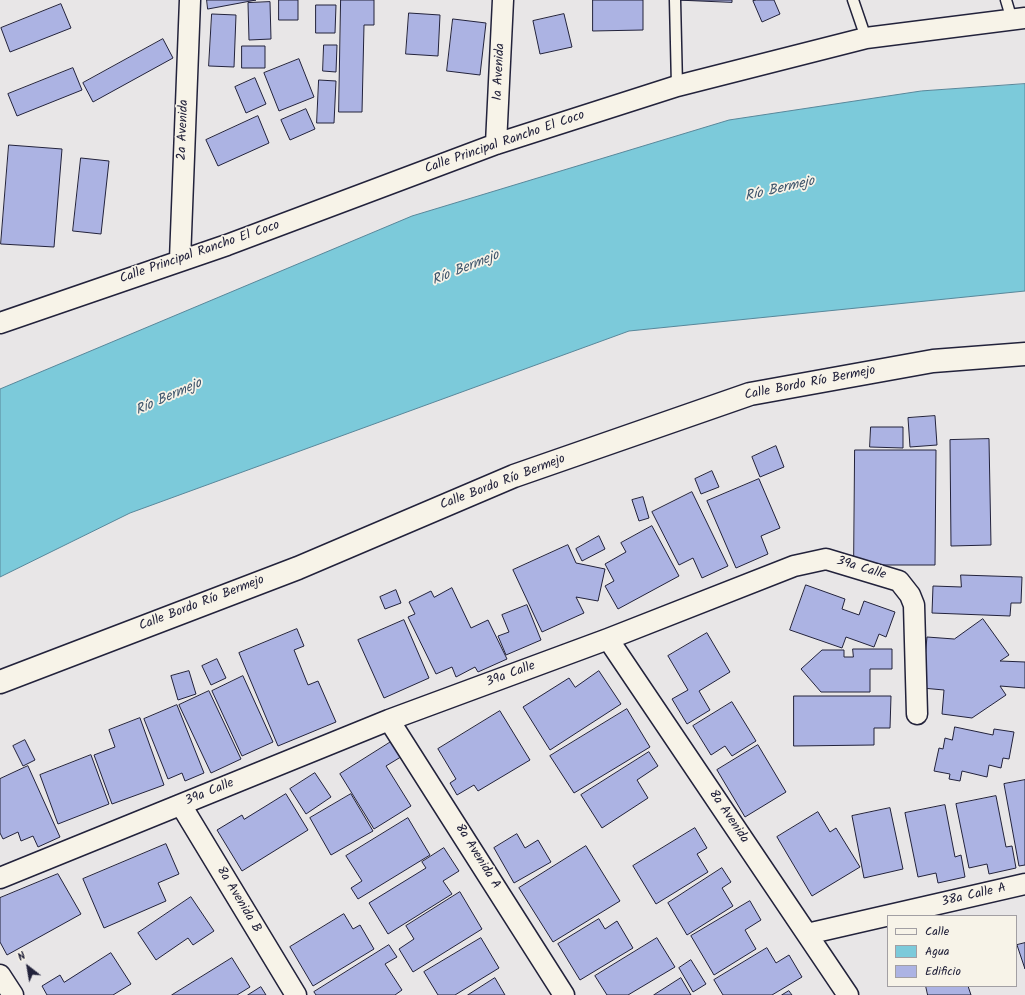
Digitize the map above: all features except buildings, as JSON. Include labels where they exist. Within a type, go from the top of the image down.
[{"type":"main road","name":"Calle Bordo Río Bermejo","points":[[0,682],[298,568],[514,476],[750,394],[933,361],[1025,354]]},
{"type":"street","name":"2a Avenida","points":[[180,260],[190,0]]},
{"type":"street","name":"1a Avenida","points":[[496,144],[503,0]]},
{"type":"street","name":"Calle Principal Rancho El Coco","points":[[0,323],[227,245],[496,144],[676,86],[866,38],[1018,19]]},
{"type":"street","name":"39a Calle","points":[[0,878],[389,720],[608,639],[794,566],[826,559],[899,581],[910,595],[914,605],[917,714]]},
{"type":"street","name":"8a Avenida","points":[[608,639],[848,995]]},
{"type":"street","name":"8a Avenida A","points":[[389,720],[564,995]]},
{"type":"street","name":"8a Avenida B","points":[[181,805],[296,995]]},
{"type":"street","name":"38a Calle A","points":[[889,915],[1025,884]]},
{"type":"street","name":"38a Calle A","points":[[806,934],[887,916]]},
{"type":"street","points":[[0,975],[13,995]]},
{"type":"lane","points":[[675,0],[676,86]]},
{"type":"lane","points":[[853,0],[866,38]]},
{"type":"lane","points":[[1006,0],[1018,19]]},
{"type":"water","name":"Río Bermejo","points":[[1025,84],[1025,291],[629,331],[130,513],[0,577],[0,389],[412,216],[729,120],[921,91]]}]
